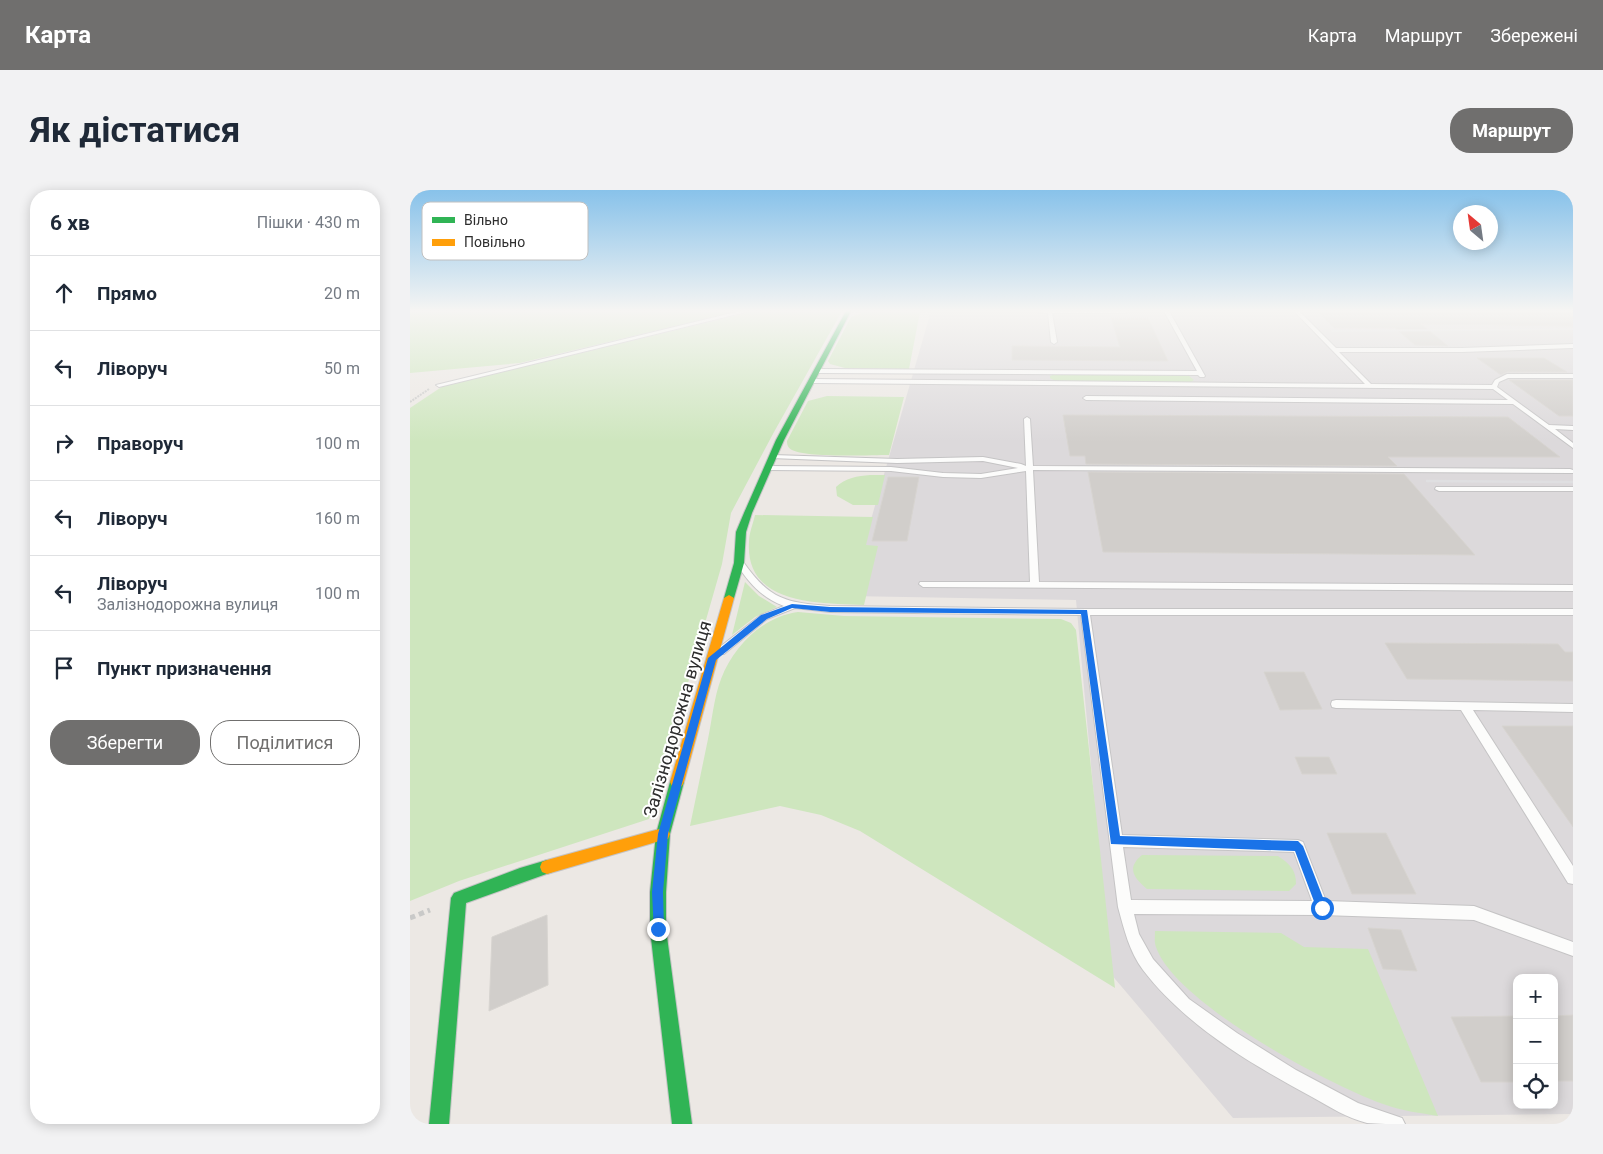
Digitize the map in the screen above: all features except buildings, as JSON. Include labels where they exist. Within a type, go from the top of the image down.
[{"type":"street","name":"Залізнодорожна вулиця","points":[[682,1124],[658,929],[658,892],[663,834],[739,563],[742,532],[748,513],[780,440],[827,355]]},
{"type":"street","points":[[439,1124],[459,898],[520,875],[663,834]]},
{"type":"lane","points":[[439,385],[566,355]]},
{"type":"lane","points":[[1190,355],[1206,384]]},
{"type":"lane","points":[[1338,355],[1369,386]]},
{"type":"lane","points":[[1042,372],[1042,382]]},
{"type":"lane","points":[[816,376],[1042,372],[1200,373]]},
{"type":"lane","points":[[816,376],[964,384],[1042,382],[1494,387],[1573,446]]},
{"type":"lane","points":[[1494,387],[1496,381],[1507,376],[1573,376]]},
{"type":"lane","points":[[1086,398],[1514,402]]},
{"type":"lane","points":[[1026,419],[1035,585]]},
{"type":"lane","points":[[1548,427],[1573,428]]},
{"type":"lane","points":[[770,462],[983,459],[1029,468]]},
{"type":"lane","points":[[770,462],[943,475],[981,476],[1029,468],[1570,471]]},
{"type":"lane","points":[[1438,489],[1573,489]]},
{"type":"lane","points":[[739,563],[759,589],[792,606],[830,609],[1085,612],[1573,612]]},
{"type":"lane","points":[[923,584],[1573,588]]},
{"type":"lane","points":[[712,658],[764,617],[792,606]]},
{"type":"lane","points":[[1085,612],[1124,907],[1132,936],[1148,964],[1184,1004],[1231,1039],[1290,1076],[1355,1111],[1396,1124]]},
{"type":"lane","points":[[1336,704],[1573,708]]},
{"type":"lane","points":[[1465,707],[1573,878]]},
{"type":"lane","points":[[1115,841],[1298,846],[1322,908]]},
{"type":"lane","points":[[1124,907],[1322,908],[1474,913],[1573,949]]},
{"type":"path","points":[[410,402],[428,389],[439,385]]},
{"type":"shaded area","points":[[918,355],[1573,355],[1573,1114],[1233,1118],[1110,973],[1076,600],[849,596]]},
{"type":"green space","points":[[410,355],[555,355],[520,363],[410,373]]},
{"type":"green space","points":[[574,355],[818,355],[731,513],[722,564],[649,819],[459,881],[410,901],[410,408],[443,386]]},
{"type":"green space","points":[[831,355],[912,355],[909,369],[845,368],[830,364],[828,361]]},
{"type":"green space","points":[[1055,374],[1188,375],[1194,380],[1191,382],[1055,381],[1050,376]]},
{"type":"green space","points":[[827,396],[904,397],[889,455],[824,455],[800,453],[792,450],[787,441],[808,401]]},
{"type":"green space","points":[[870,475],[885,475],[878,505],[853,505],[837,496],[836,487],[843,481]]},
{"type":"green space","points":[[755,515],[873,517],[866,545],[878,546],[864,605],[807,601],[788,597],[772,590],[759,579],[751,563],[749,539]]},
{"type":"green space","points":[[745,582],[759,596],[777,607],[755,617],[732,635]]},
{"type":"green space","points":[[798,612],[844,616],[1061,619],[1071,623],[1076,630],[1115,988],[860,831],[821,815],[780,806],[690,826],[717,693],[721,679],[733,655],[761,627],[785,615]]},
{"type":"green space","points":[[1142,855],[1278,856],[1291,868],[1295,875],[1296,884],[1289,891],[1147,889],[1135,877],[1133,869],[1134,864]]},
{"type":"green space","points":[[1155,931],[1281,933],[1304,947],[1368,949],[1438,1116],[1398,1109],[1361,1095],[1329,1080],[1257,1040],[1222,1017],[1192,993],[1169,969],[1156,947]]},
{"type":"railway","points":[[1427,481],[1573,482]]},
{"type":"traffic: fast","points":[[729,598],[739,563],[741,532],[748,513],[780,440],[826,355]]},
{"type":"traffic: fast","points":[[677,782],[663,834],[658,892],[658,929],[682,1124]]},
{"type":"traffic: fast","points":[[439,1124],[459,898],[547,867]]},
{"type":"traffic: slow","points":[[677,782],[729,598]]},
{"type":"traffic: slow","points":[[547,867],[663,834]]},
{"type":"route","points":[[658,929],[658,892],[663,834],[712,658],[764,617],[792,606],[830,609],[1085,612],[1115,841],[1298,846],[1322,908]]}]
